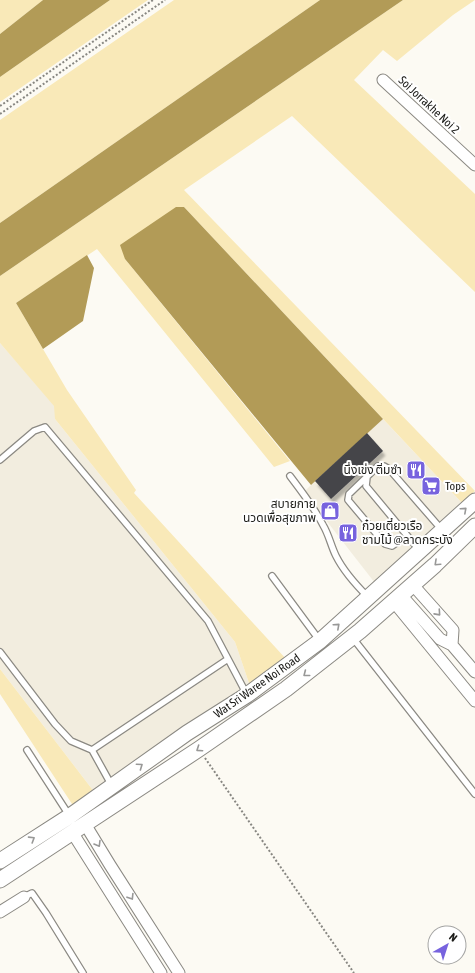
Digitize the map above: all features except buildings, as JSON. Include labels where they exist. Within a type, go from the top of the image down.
[{"type":"main road","name":"Wat Sri Waree Noi Road","points":[[0,861],[70,816],[187,733],[248,696],[320,641],[400,570],[416,547],[442,530],[475,501]]},
{"type":"main road","name":"Wat Sri Waree Noi Road","points":[[0,880],[199,749],[286,689],[352,637],[475,526]]},
{"type":"main road","points":[[400,570],[412,584]]},
{"type":"main road","points":[[388,581],[397,598]]},
{"type":"street","name":"Soi Jorrakhe Noi 2","points":[[383,80],[475,165]]},
{"type":"street","points":[[412,584],[453,630],[452,645]]},
{"type":"street","points":[[397,598],[440,639],[452,645],[475,672]]},
{"type":"street","points":[[397,598],[475,701]]},
{"type":"street","points":[[86,824],[179,973]]},
{"type":"street","points":[[72,832],[161,973]]},
{"type":"street","points":[[108,890],[121,881]]},
{"type":"street","points":[[0,912],[24,897]]},
{"type":"lane","points":[[0,460],[34,431],[45,427],[208,621],[248,696]]},
{"type":"lane","points":[[416,547],[402,539],[392,546],[385,544],[348,500],[347,497],[349,494],[378,466],[384,466],[389,469],[442,530]]},
{"type":"lane","points":[[290,476],[317,512],[325,527],[336,556],[344,569],[353,582],[368,598]]},
{"type":"lane","points":[[367,476],[365,482],[366,486],[416,547]]},
{"type":"lane","points":[[272,576],[320,641]]},
{"type":"lane","points":[[352,637],[475,794]]},
{"type":"lane","points":[[0,652],[55,724],[71,741],[92,750],[112,786]]},
{"type":"lane","points":[[92,750],[228,659]]},
{"type":"lane","points":[[26,750],[70,816]]},
{"type":"lane","points":[[24,897],[32,893],[83,973]]},
{"type":"path","points":[[0,106],[153,0]]},
{"type":"path","points":[[0,114],[165,0]]},
{"type":"path","points":[[199,749],[354,973]]},
{"type":"shaded area","points":[[0,0],[43,0],[0,34]]},
{"type":"shaded area","points":[[43,0],[110,0],[0,77],[0,34]]},
{"type":"shaded area","points":[[110,0],[148,0],[0,102],[0,77]]},
{"type":"shaded area","points":[[174,0],[320,0],[0,223],[0,120]]},
{"type":"shaded area","points":[[320,0],[403,0],[0,276],[0,223]]},
{"type":"shaded area","points":[[403,0],[475,0],[453,15],[397,61],[383,50],[354,80],[475,194],[475,292],[292,116],[184,190],[475,491],[462,503],[184,207],[125,259],[290,461],[274,467],[97,249],[16,303],[67,390],[136,490],[134,493],[287,660],[250,686],[235,642],[55,419],[54,406],[0,343],[0,276]]},
{"type":"shaded area","points":[[176,207],[184,207],[383,419],[311,485],[125,259],[120,245]]},
{"type":"shaded area","points":[[87,255],[94,268],[83,321],[43,349],[16,303]]},
{"type":"shaded area","points":[[0,343],[55,406],[55,419],[235,642],[250,686],[95,793],[0,669]]},
{"type":"shaded area","points":[[383,419],[462,503],[375,583],[304,492]]},
{"type":"shaded area","points":[[0,669],[95,793],[74,807],[0,694]]},
{"type":"place","name":"นึ่งเข่ง ติ่มซำ","points":[[416,470]]},
{"type":"place","name":"Tops","points":[[431,486]]},
{"type":"place","name":"สบายกาย นวดเพื่อสุขภาพ","points":[[330,511]]},
{"type":"place","name":"ก๋วยเตี๋ยวเรือ ชามไม้ @ลาดกระบัง","points":[[348,533]]}]
